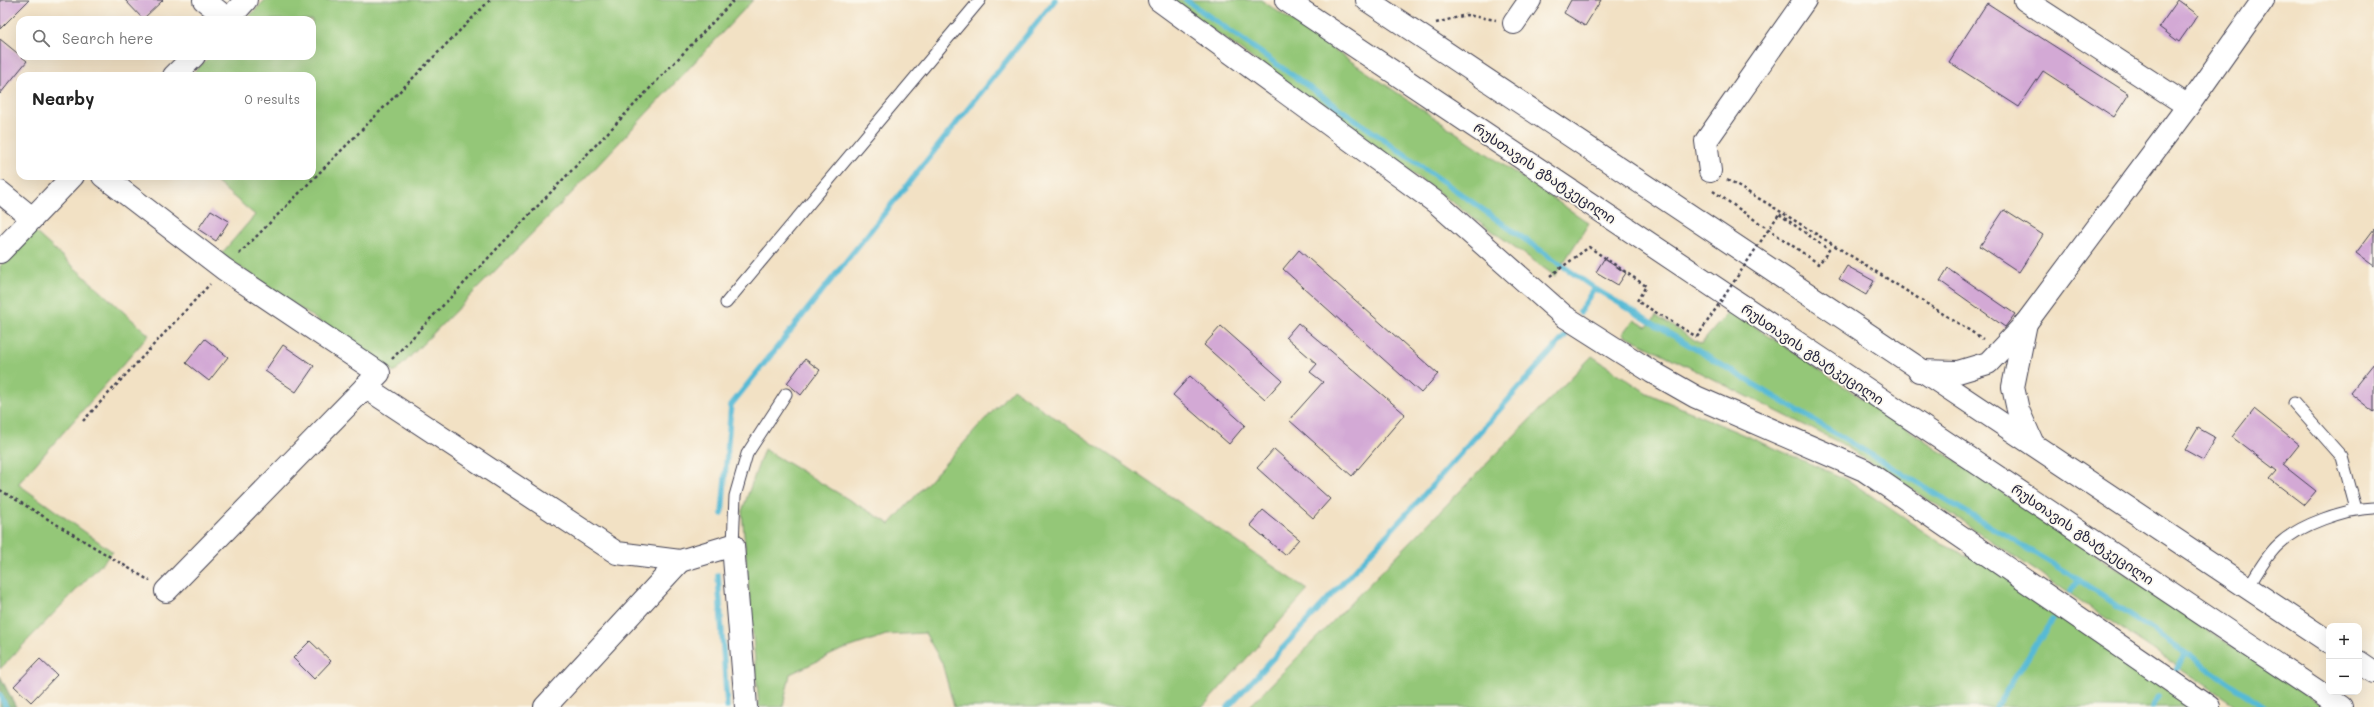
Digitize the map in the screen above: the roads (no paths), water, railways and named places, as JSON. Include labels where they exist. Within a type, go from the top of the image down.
[{"type":"main road","points":[[204,0],[223,16]]},
{"type":"main road","points":[[232,16],[246,0]]},
{"type":"main road","points":[[1159,0],[1438,204],[1564,316],[1652,372],[1696,397],[1864,470],[2210,707]]},
{"type":"main road","name":"რუსთავის გზატკეცილი","points":[[1286,0],[2341,707]]},
{"type":"main road","points":[[1367,0],[1919,371],[2033,444],[2326,640]]},
{"type":"main road","points":[[1514,23],[1530,0]]},
{"type":"main road","points":[[1710,171],[1706,141],[1805,0]]},
{"type":"main road","points":[[2025,0],[2188,106]]},
{"type":"main road","points":[[1919,371],[1958,372],[1988,363],[2026,323],[2188,106],[2263,0]]},
{"type":"main road","points":[[178,72],[190,60]]},
{"type":"main road","points":[[0,252],[69,180]]},
{"type":"main road","points":[[108,180],[372,380],[617,553],[680,561],[733,545],[746,707]]},
{"type":"main road","points":[[0,192],[32,218]]},
{"type":"main road","points":[[2026,323],[2013,387],[2018,410],[2033,444]]},
{"type":"main road","points":[[166,590],[372,380]]},
{"type":"main road","points":[[545,707],[680,561]]},
{"type":"main road","points":[[2362,664],[2374,672]]},
{"type":"lane","points":[[726,303],[980,0]]},
{"type":"lane","points":[[733,545],[735,496],[747,454],[786,394]]},
{"type":"lane","points":[[2294,403],[2342,457],[2356,509]]},
{"type":"lane","points":[[2248,588],[2277,546],[2287,537],[2306,527],[2356,509],[2374,508]]},
{"type":"waterway","points":[[722,514],[731,405],[1055,0]]},
{"type":"waterway","points":[[1186,0],[1594,288],[2079,580],[2264,707]]},
{"type":"waterway","points":[[1580,312],[1594,288]]},
{"type":"waterway","points":[[1228,707],[1421,498],[1565,336]]},
{"type":"waterway","points":[[718,575],[727,707]]},
{"type":"waterway","points":[[2071,591],[2079,580]]},
{"type":"waterway","points":[[1996,707],[2052,620]]},
{"type":"waterway","points":[[2175,672],[2185,653]]},
{"type":"waterway","points":[[0,695],[6,707]]},
{"type":"waterway","points":[[2153,707],[2159,696]]}]
